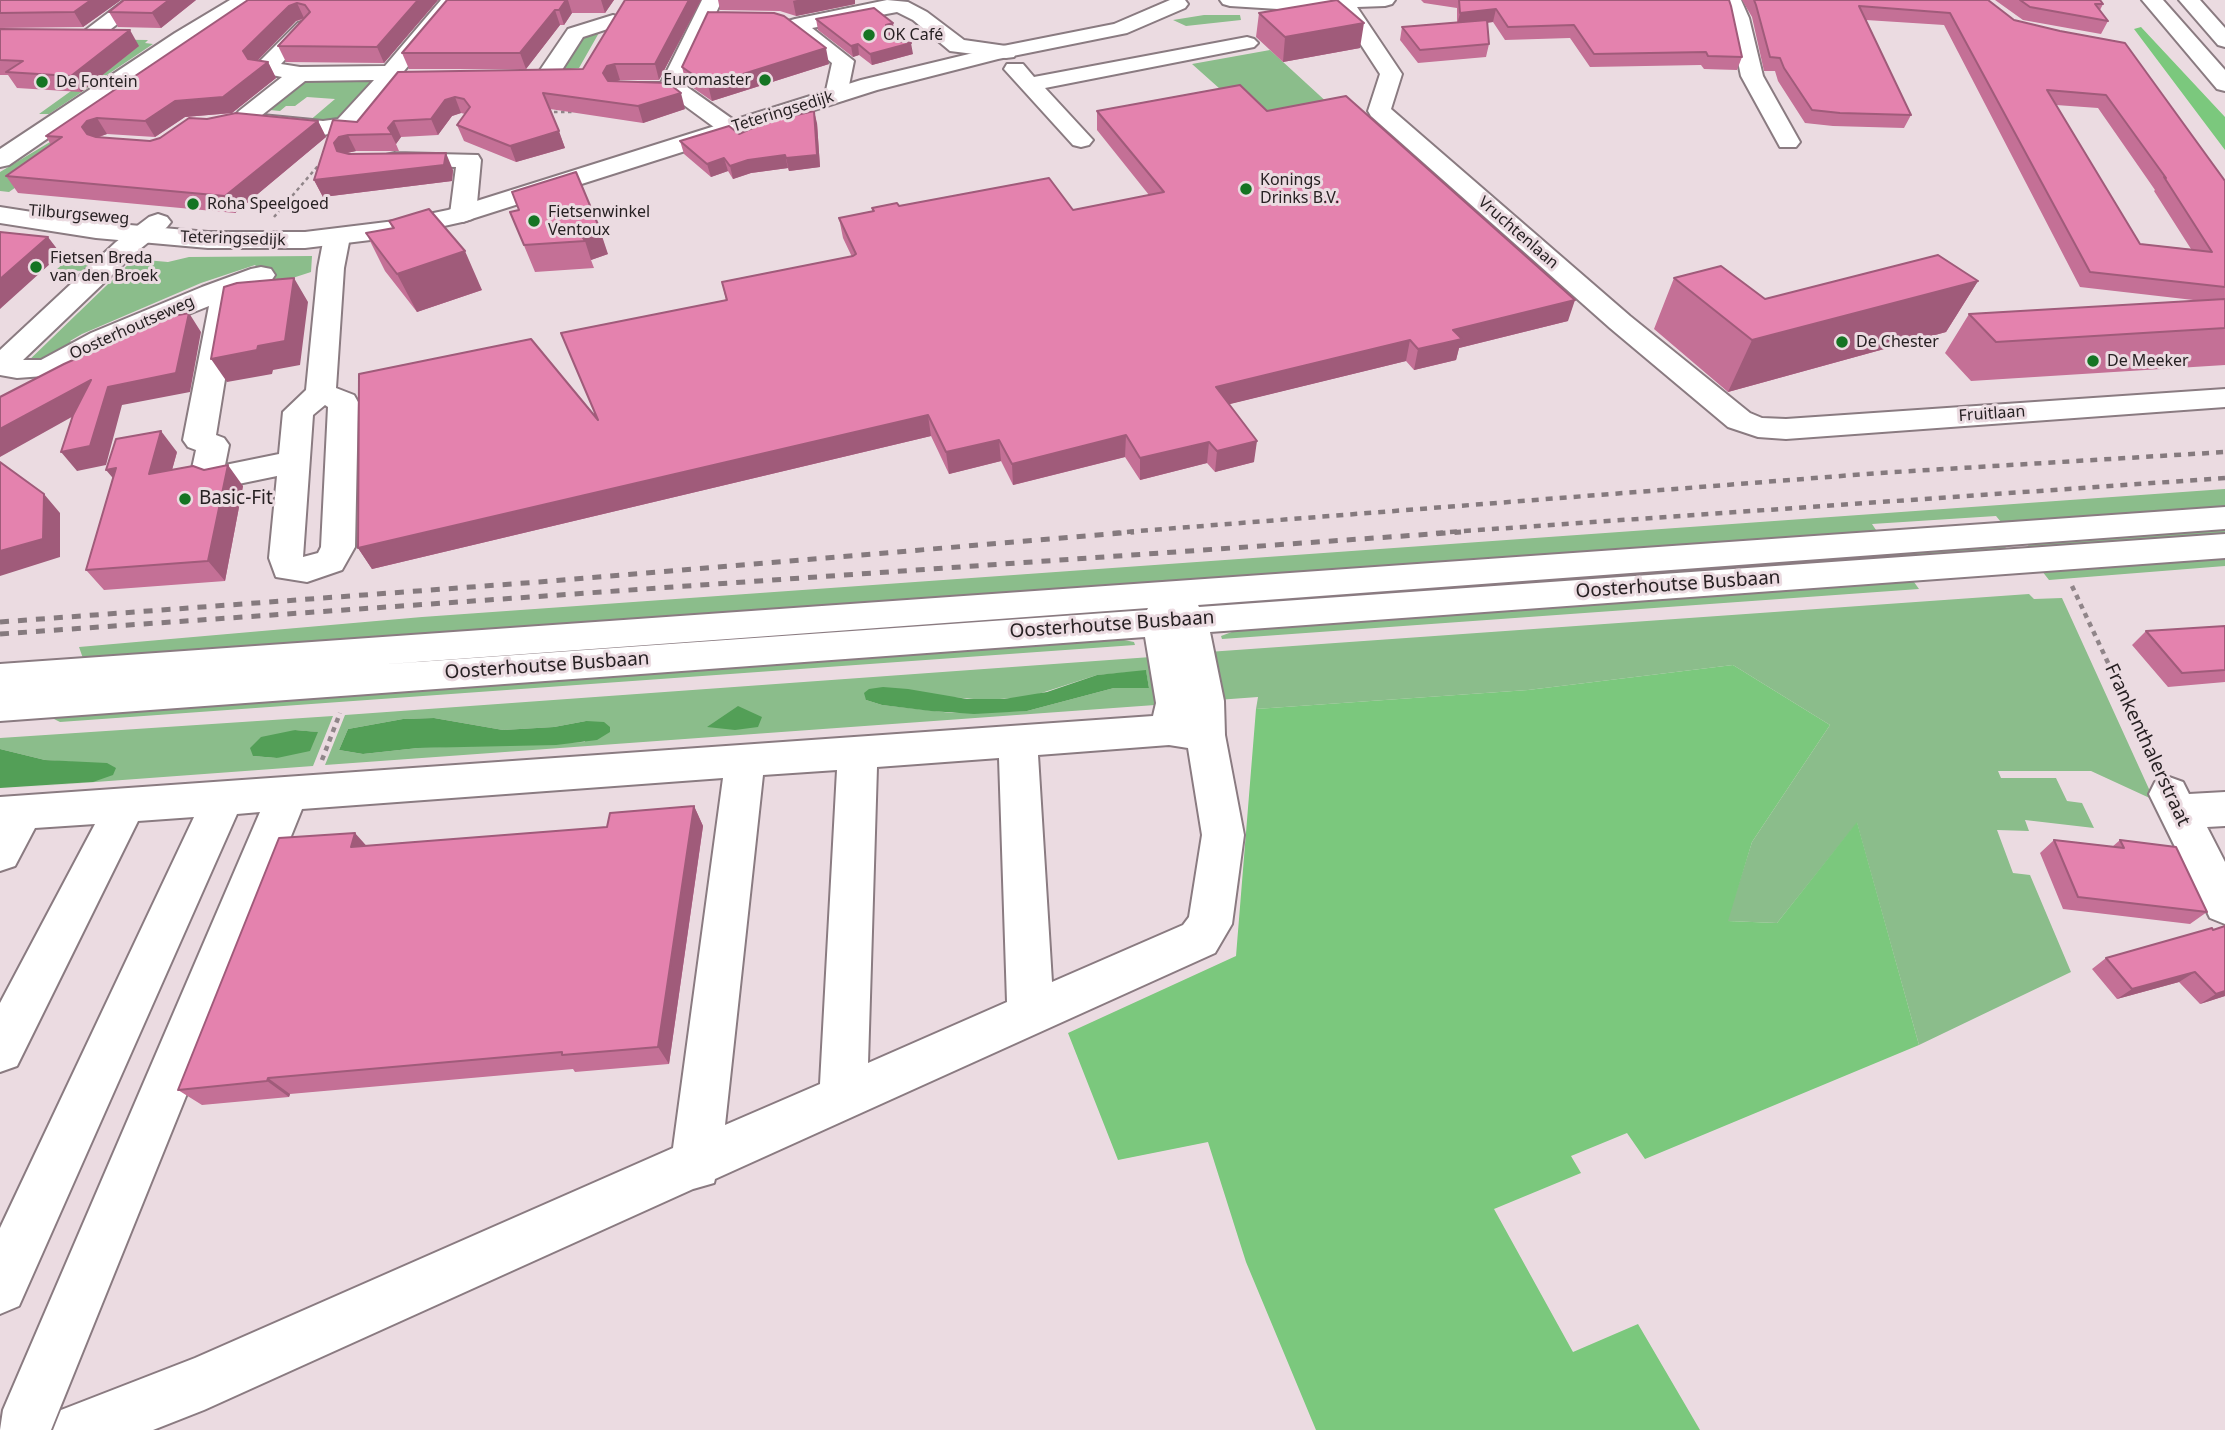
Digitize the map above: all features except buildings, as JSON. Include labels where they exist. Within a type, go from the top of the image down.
[{"type":"street","points":[[90,36],[138,0]]},
{"type":"street","points":[[0,160],[182,37],[230,7],[249,0]]},
{"type":"street","points":[[300,74],[238,121],[323,128],[342,139],[352,120],[396,77],[452,0]]},
{"type":"street","points":[[597,48],[626,0]]},
{"type":"street","points":[[1230,0],[1294,4],[1385,0]]},
{"type":"street","points":[[1308,0],[1346,2]]},
{"type":"street","points":[[1731,0],[1739,18],[1752,76],[1788,142]]},
{"type":"street","points":[[2152,0],[2225,84]]},
{"type":"street","points":[[2189,0],[2225,41]]},
{"type":"street","name":"Teteringsedijk","points":[[150,228],[234,241],[337,237],[418,225],[836,95],[1002,52],[1120,29],[1174,2]]},
{"type":"street","name":"Vruchtenlaan","points":[[1346,2],[1347,10],[1391,74],[1379,111],[1620,322],[1739,420],[1758,427]]},
{"type":"street","points":[[836,95],[852,58],[817,42],[788,23],[887,6],[908,8],[919,16],[932,37],[958,46],[1002,52],[1081,140]]},
{"type":"street","points":[[670,87],[707,10],[729,19]]},
{"type":"street","points":[[817,42],[919,16]]},
{"type":"street","points":[[570,77],[537,79],[575,33],[613,21]]},
{"type":"street","points":[[305,26],[265,67],[300,74],[396,77]]},
{"type":"street","points":[[64,36],[182,37]]},
{"type":"street","points":[[1031,84],[1247,43]]},
{"type":"street","points":[[621,90],[670,87],[730,128]]},
{"type":"street","points":[[12,125],[47,128]]},
{"type":"street","points":[[454,134],[446,145],[373,153],[469,160],[471,209]]},
{"type":"street","name":"Tilburgseweg","points":[[0,208],[150,228]]},
{"type":"street","name":"Teteringsedijk","points":[[150,228],[309,227],[376,222],[471,209]]},
{"type":"street","name":"Tilburgseweg","points":[[0,215],[150,228]]},
{"type":"street","name":"Oosterhoutseweg","points":[[1,365],[150,228]]},
{"type":"street","points":[[321,393],[343,402],[338,547],[330,561],[307,570],[288,568],[286,558],[292,462],[298,412],[321,393],[331,268],[337,237]]},
{"type":"street","name":"Oosterhoutseweg","points":[[1,365],[17,369],[47,369],[101,339],[261,275]]},
{"type":"street","points":[[212,293],[223,304],[199,440],[212,444],[207,473],[219,477],[292,462]]},
{"type":"street","name":"Fruitlaan","points":[[1758,427],[1786,429],[2225,398]]},
{"type":"street","name":"Oosterhoutse Busbaan","points":[[0,706],[1174,611],[2225,518]]},
{"type":"street","name":"Oosterhoutse Busbaan","points":[[0,678],[1174,611],[2225,546]]},
{"type":"street","points":[[82,1430],[204,1382],[1171,954],[1199,939],[1210,924],[1223,835],[1187,732],[1205,701],[1174,611]]},
{"type":"street","points":[[0,853],[11,813],[223,799],[304,780],[745,761],[1187,732]]},
{"type":"street","points":[[1018,741],[1031,1016]]},
{"type":"street","points":[[844,1099],[858,753]]},
{"type":"street","points":[[695,1165],[745,761]]},
{"type":"street","points":[[23,1430],[304,780]]},
{"type":"street","points":[[0,1287],[223,799]]},
{"type":"street","points":[[2173,802],[2225,809]]},
{"type":"street","name":"Frankenthalerstraat","points":[[2173,802],[2225,905]]},
{"type":"street","points":[[0,1050],[125,806]]},
{"type":"path","points":[[546,112],[584,112]]},
{"type":"path","points":[[271,220],[342,139]]},
{"type":"path","name":"Frankenthalerstraat","points":[[2071,584],[2173,802]]},
{"type":"path","points":[[304,780],[342,709]]},
{"type":"shaded area","points":[[1204,15],[1240,15],[1241,20],[1186,26],[1173,20]]},
{"type":"shaded area","points":[[2141,27],[2225,117],[2225,150],[2134,29]]},
{"type":"shaded area","points":[[600,31],[579,68],[561,70],[582,34]]},
{"type":"shaded area","points":[[0,38],[148,40],[145,43],[153,44],[49,114],[39,114],[96,73]]},
{"type":"shaded area","points":[[1270,50],[1342,116],[1266,130],[1192,64]]},
{"type":"shaded area","points":[[299,79],[375,79],[375,82],[340,121],[308,122],[335,99],[307,97],[295,106],[286,106],[280,111],[260,109]]},
{"type":"shaded area","points":[[55,139],[82,141],[9,192],[0,191],[0,172]]},
{"type":"shaded area","points":[[75,253],[103,256],[86,271],[56,270]]},
{"type":"shaded area","points":[[312,256],[311,272],[271,285],[255,265],[201,283],[82,334],[70,341],[77,345],[50,361],[24,365],[134,259],[168,262],[189,257]]},
{"type":"shaded area","points":[[2225,489],[2225,514],[2006,528],[1996,516],[1872,524],[1880,536],[85,664],[79,647],[422,617]]},
{"type":"shaded area","points":[[2225,525],[2225,541],[2035,554],[2022,538]]},
{"type":"shaded area","points":[[2000,540],[2012,556],[1203,609],[1227,596]]},
{"type":"shaded area","points":[[2225,553],[2225,566],[2049,580],[2038,566]]},
{"type":"shaded area","points":[[1909,575],[1919,589],[1222,639],[1221,636],[1248,626]]},
{"type":"shaded area","points":[[2029,594],[2034,599],[2062,598],[2154,800],[2091,771],[1998,771],[2001,778],[2056,778],[2067,801],[2082,803],[2094,828],[2025,820],[2029,831],[1997,830],[2013,873],[2030,875],[2071,972],[1919,1045],[1857,823],[1777,923],[1727,921],[1752,842],[1830,725],[1733,665],[1528,690],[1256,709],[1258,697],[1217,700],[1208,652]]},
{"type":"shaded area","points":[[1099,635],[1134,642],[1135,645],[60,722],[52,718],[56,710]]},
{"type":"shaded area","points":[[1151,657],[1160,698],[1155,705],[325,765],[345,715]],"holes":[[[1146,671],[1149,688],[1114,688],[1027,711],[952,713],[882,705],[866,700],[951,697],[985,700],[1029,697],[1097,675]],[[434,718],[503,730],[554,727],[586,721],[585,742],[418,748],[363,754],[339,750],[348,729],[403,719]]]},
{"type":"shaded area","points":[[1733,665],[1830,725],[1752,842],[1728,921],[1777,923],[1857,822],[1919,1045],[1645,1159],[1627,1133],[1571,1156],[1581,1173],[1494,1209],[1573,1352],[1638,1324],[1700,1430],[1316,1430],[1246,1262],[1208,1142],[1118,1160],[1068,1033],[1236,956],[1256,709],[1528,690]]},
{"type":"shaded area","points":[[1146,670],[1149,688],[1114,688],[1027,711],[974,714],[931,711],[882,705],[866,700],[864,693],[869,689],[883,687],[967,699],[1004,699],[1047,692],[1097,675]]},
{"type":"shaded area","points":[[738,706],[762,717],[758,727],[735,730],[707,727]]},
{"type":"shaded area","points":[[333,716],[313,766],[0,789],[93,782],[86,763],[45,760],[0,749],[0,738]],"holes":[[[295,730],[317,732],[277,758],[253,756]]]},
{"type":"shaded area","points":[[434,718],[503,730],[554,727],[586,721],[604,722],[610,727],[610,732],[597,740],[556,745],[418,748],[363,754],[339,750],[348,729],[403,719]]},
{"type":"shaded area","points":[[295,730],[318,732],[310,751],[277,758],[253,756],[250,748],[261,737]]},
{"type":"shaded area","points":[[0,749],[45,760],[107,763],[116,768],[113,775],[93,782],[0,788]]},
{"type":"railway","points":[[1113,533],[1879,473],[2225,452]]},
{"type":"railway","points":[[1436,533],[2225,478]]},
{"type":"railway","points":[[0,622],[539,582],[1134,532]]},
{"type":"railway","points":[[0,634],[1461,532]]},
{"type":"place","name":"OK Café","points":[[869,35]]},
{"type":"place","name":"Euromaster","points":[[765,80]]},
{"type":"place","name":"De Fontein","points":[[42,82]]},
{"type":"place","name":"Konings Drinks B.V.","points":[[1246,189]]},
{"type":"place","name":"Roha Speelgoed","points":[[193,204]]},
{"type":"place","name":"Fietsenwinkel Ventoux","points":[[534,221]]},
{"type":"place","name":"Fietsen Breda van den Broek","points":[[36,267]]},
{"type":"place","name":"De Chester","points":[[1842,342]]},
{"type":"place","name":"De Meeker","points":[[2093,361]]},
{"type":"place","name":"Basic-Fit","points":[[185,499]]}]
